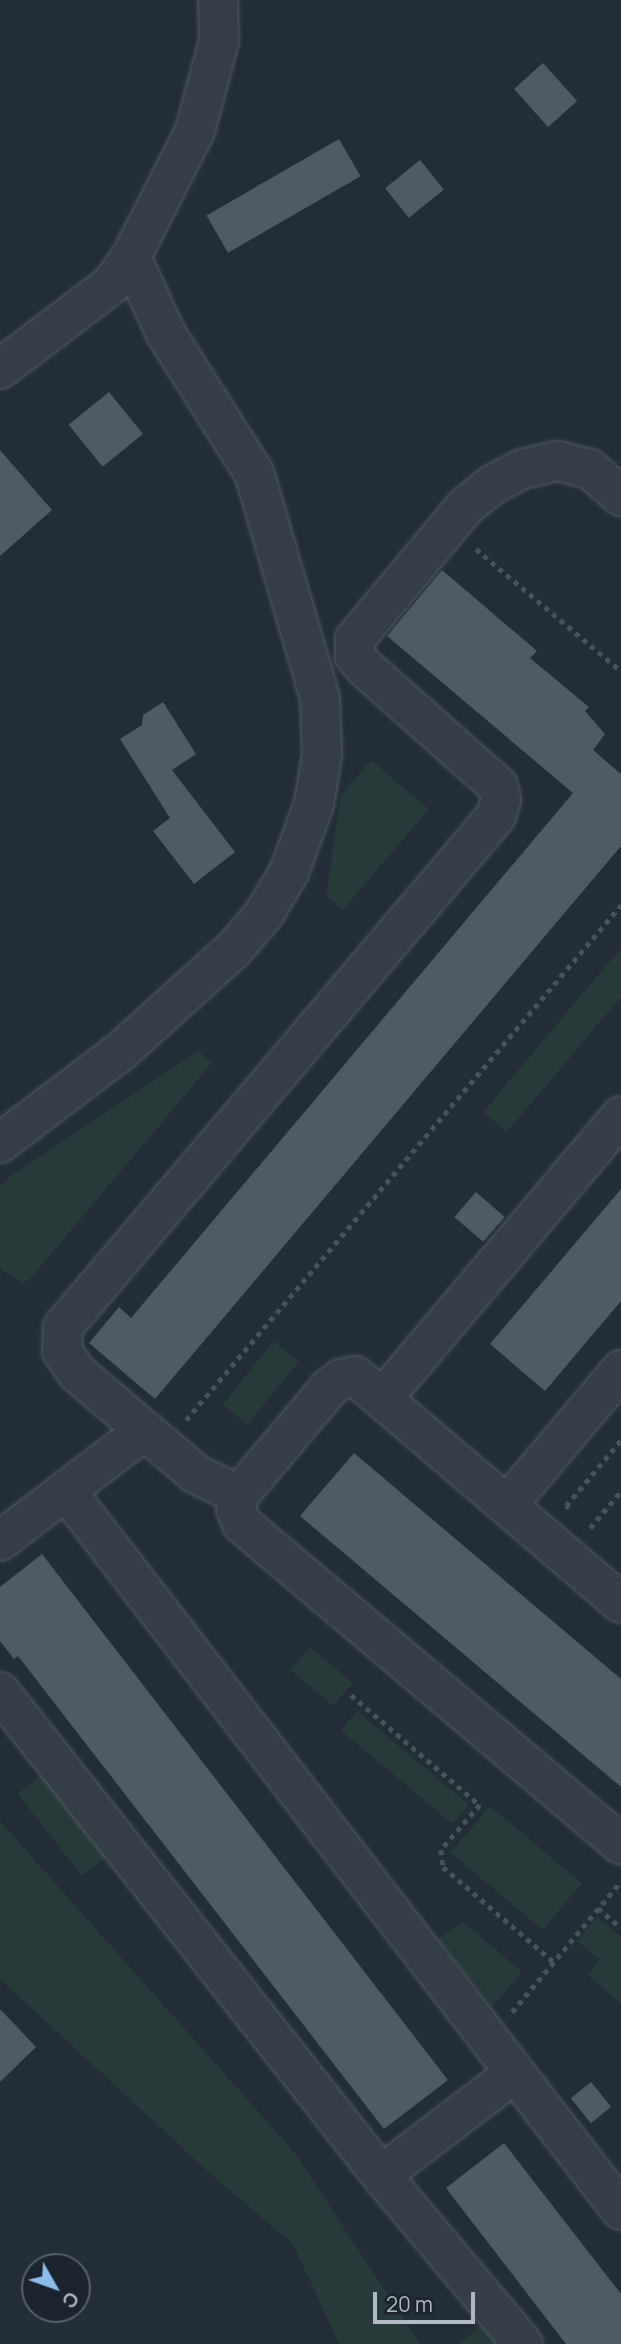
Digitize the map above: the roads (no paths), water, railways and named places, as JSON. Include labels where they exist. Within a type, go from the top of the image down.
[{"type":"street","points":[[0,369],[112,284],[131,257],[195,131],[219,41],[218,0]]},
{"type":"street","points":[[0,1143],[120,1052],[235,948],[264,914],[289,872],[314,804],[322,755],[320,698],[254,473],[165,332],[131,257]]},
{"type":"street","points":[[239,1495],[195,1474],[77,1373],[62,1350],[63,1327],[495,816],[501,800],[498,786],[355,656],[355,639],[449,526],[492,485],[522,470],[558,461],[590,469],[621,496]]},
{"type":"street","points":[[382,1399],[621,1116]]},
{"type":"street","points":[[507,1506],[621,1370]]},
{"type":"street","points":[[621,1603],[355,1376],[341,1378],[239,1495],[236,1509],[242,1524],[621,1844]]},
{"type":"street","points":[[0,1541],[66,1491],[154,1439]]},
{"type":"street","points":[[66,1491],[621,2210]]},
{"type":"street","points":[[0,1692],[381,2175],[523,2344]]},
{"type":"street","points":[[381,2175],[515,2073]]}]
